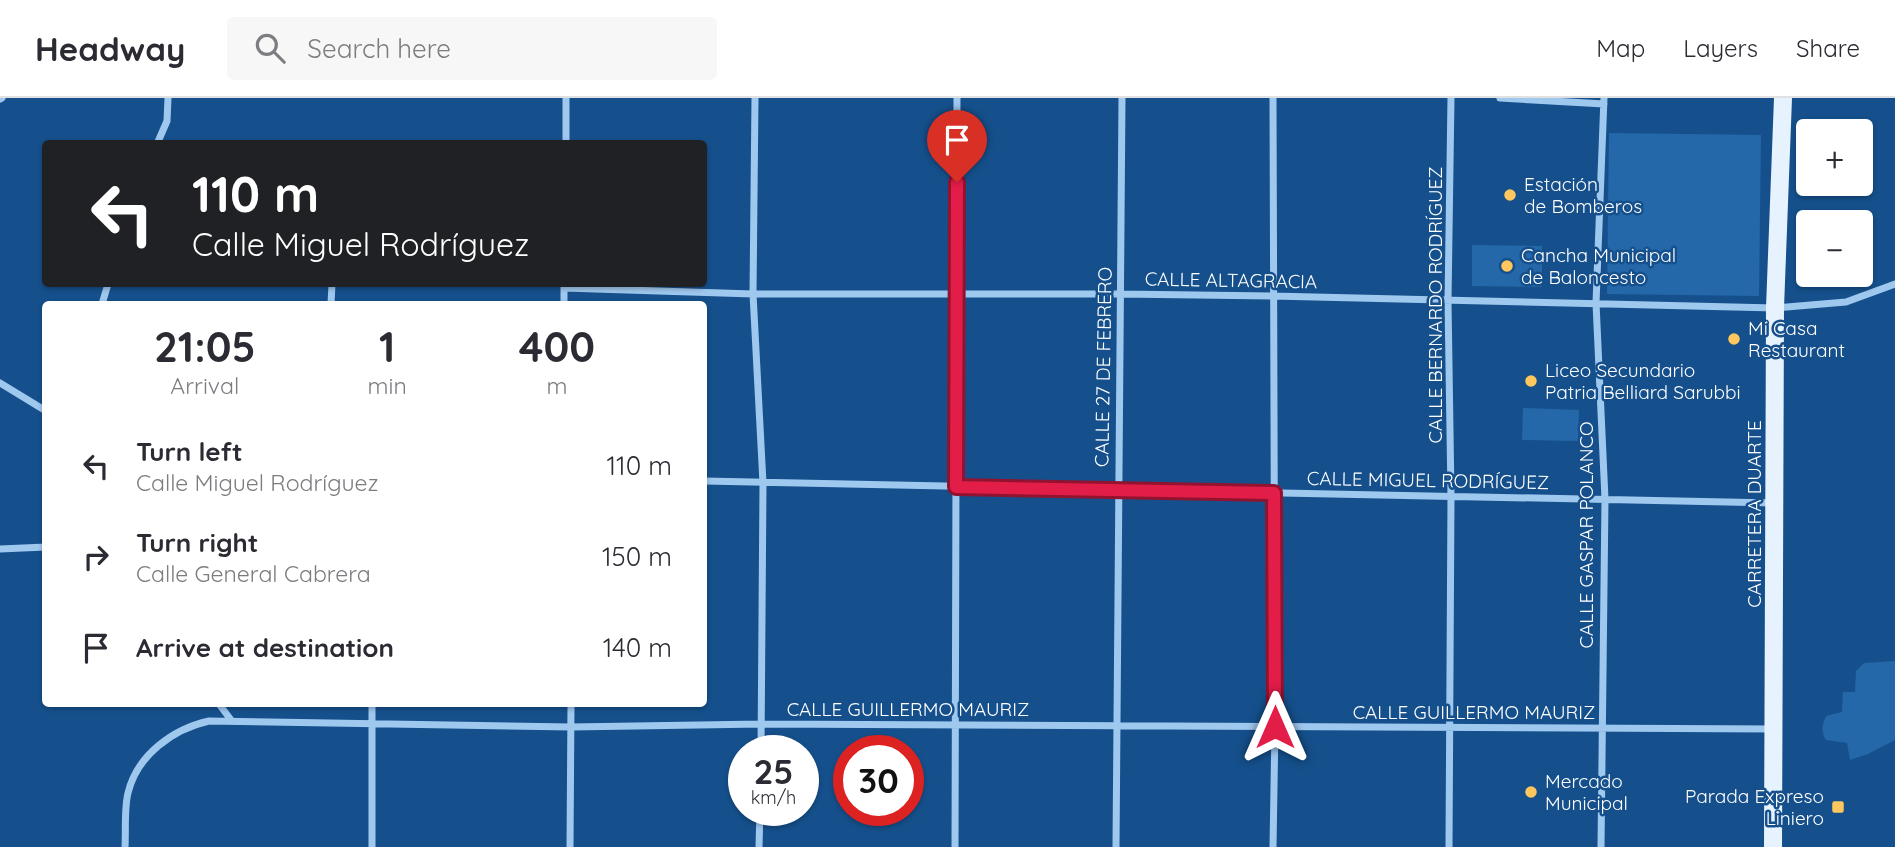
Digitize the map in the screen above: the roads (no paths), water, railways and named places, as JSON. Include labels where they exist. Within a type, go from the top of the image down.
[{"type":"main road","name":"CARRETERA DUARTE","points":[[1773,847],[1775,308],[1783,98]]},
{"type":"street","points":[[159,140],[167,121],[168,98]]},
{"type":"street","points":[[566,98],[566,140]]},
{"type":"street","points":[[755,98],[753,294],[763,483],[761,735]]},
{"type":"street","points":[[955,847],[957,98]]},
{"type":"street","name":"CALLE 27 DE FEBRERO","points":[[1116,847],[1122,98]]},
{"type":"street","points":[[1273,98],[1273,847]]},
{"type":"street","name":"CALLE BERNARDO RODRÍGUEZ","points":[[1448,847],[1451,496],[1448,301],[1451,98]]},
{"type":"street","points":[[1500,98],[1604,101]]},
{"type":"street","name":"CALLE GASPAR POLANCO","points":[[1601,847],[1605,499],[1596,303],[1604,101]]},
{"type":"street","name":"CALLE ALTAGRACIA","points":[[588,287],[753,294],[1272,296],[1775,308],[1846,302],[1895,284]]},
{"type":"street","points":[[0,383],[42,409]]},
{"type":"street","name":"CALLE MIGUEL RODRÍGUEZ","points":[[707,481],[1775,503]]},
{"type":"street","points":[[0,549],[42,547]]},
{"type":"street","points":[[221,707],[231,720]]},
{"type":"street","points":[[372,707],[372,847]]},
{"type":"street","points":[[570,847],[571,707]]},
{"type":"street","name":"CALLE GUILLERMO MAURIZ","points":[[125,847],[128,793],[138,769],[156,747],[175,733],[192,724],[209,721],[571,727],[761,724],[1774,729]]},
{"type":"street","points":[[759,847],[760,826]]},
{"type":"place","name":"Estación de Bomberos","points":[[1510,195]]},
{"type":"place","name":"Cancha Municipal de Baloncesto","points":[[1507,266]]},
{"type":"place","name":"Mi Casa Restaurant","points":[[1734,339]]},
{"type":"place","name":"Liceo Secundario Patria Belliard Sarubbi","points":[[1531,381]]},
{"type":"place","name":"Mercado Municipal","points":[[1531,792]]},
{"type":"place","name":"Parada Expreso Liniero","points":[[1838,807]]}]
